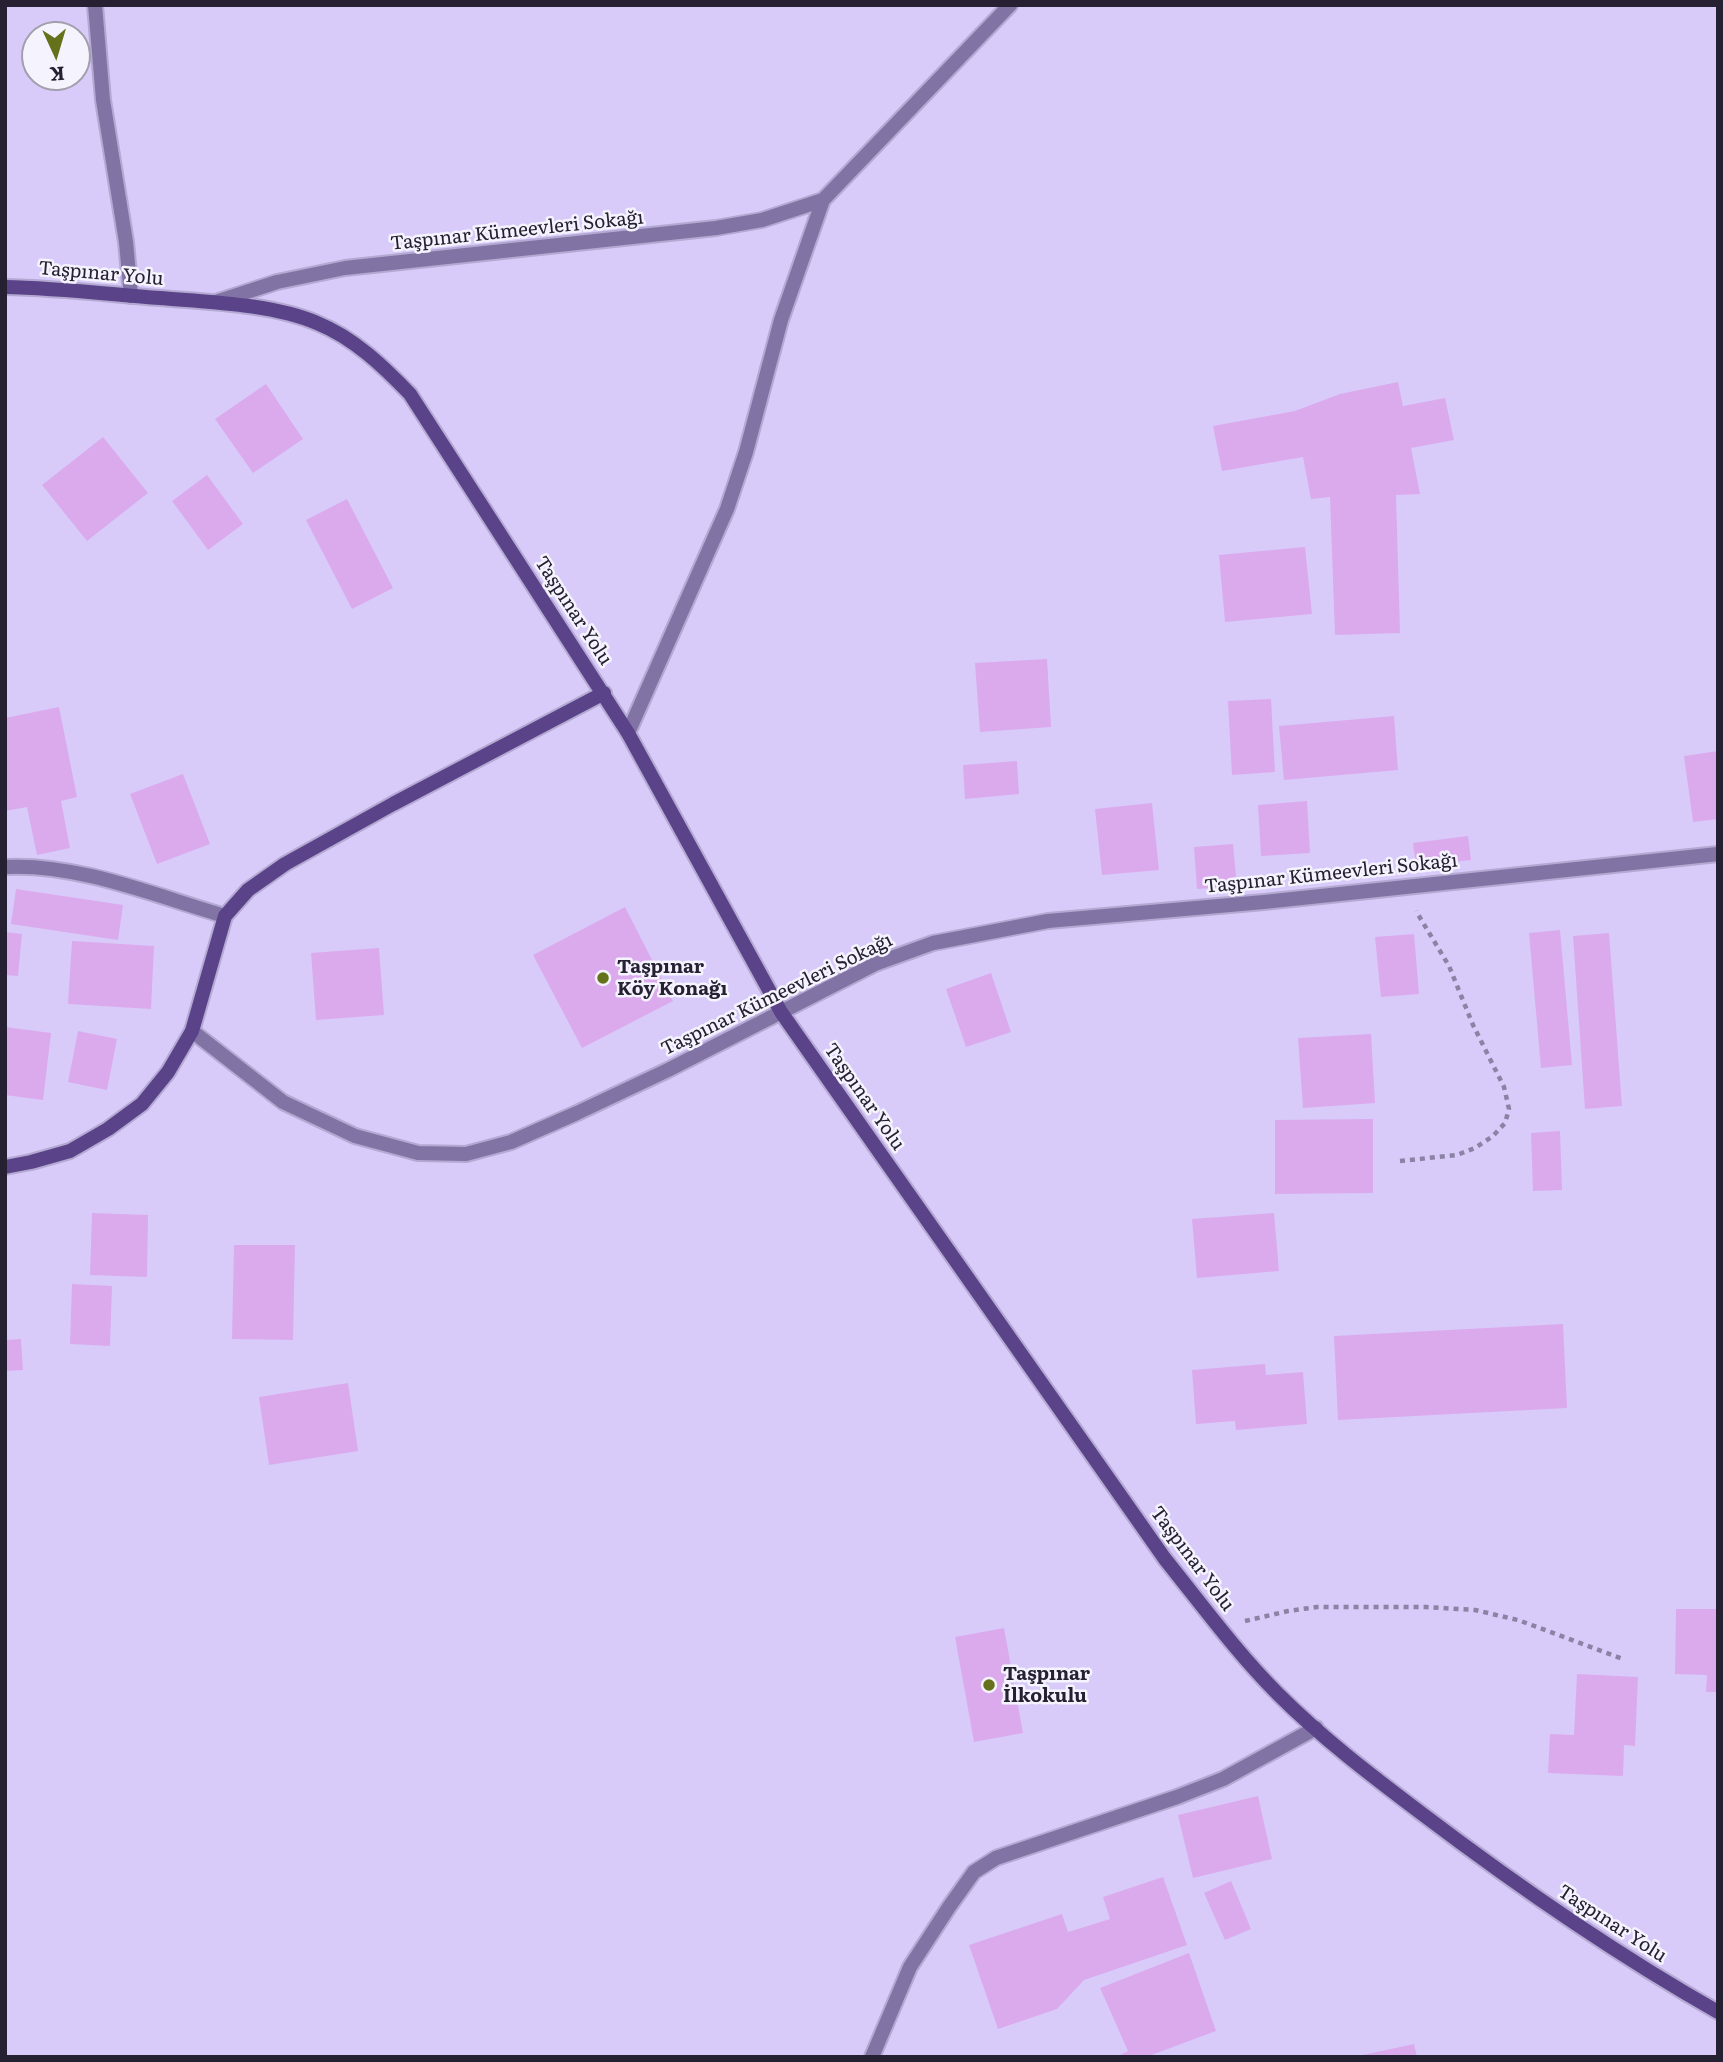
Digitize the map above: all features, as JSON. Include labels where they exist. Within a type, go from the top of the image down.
[{"type":"main road","name":"Taşpınar Yolu","points":[[5,287],[215,303],[284,313],[317,323],[348,340],[379,362],[410,394],[604,694],[781,1012],[1165,1559],[1220,1627],[1277,1693],[1369,1773],[1485,1862],[1586,1932],[1718,2011]]},
{"type":"main road","points":[[5,1167],[69,1151],[108,1129],[142,1104],[169,1072],[192,1031],[225,916],[248,890],[285,864],[393,804],[604,694]]},
{"type":"street","points":[[95,5],[103,100],[126,242],[131,296]]},
{"type":"street","name":"Taşpınar Kümeevleri Sokağı","points":[[628,733],[727,509],[746,452],[781,320],[823,200],[1010,5]]},
{"type":"street","name":"Taşpınar Kümeevleri Sokağı","points":[[215,303],[277,282],[345,268],[716,228],[762,220],[823,200]]},
{"type":"street","name":"Taşpınar Kümeevleri Sokağı","points":[[192,1031],[283,1102],[355,1136],[418,1153],[466,1154],[511,1142],[577,1114],[874,964],[933,943],[1048,921],[1264,902],[1718,854]]},
{"type":"street","points":[[5,867],[54,869],[92,877],[225,916]]},
{"type":"street","points":[[872,2057],[911,1967],[974,1872],[996,1858],[1223,1779],[1316,1728]]},
{"type":"path","points":[[1399,1161],[1457,1155],[1475,1148],[1493,1136],[1505,1123],[1509,1109],[1504,1087],[1473,1025],[1449,966],[1402,886]]},
{"type":"path","points":[[1220,1627],[1317,1607],[1426,1606],[1475,1610],[1518,1620],[1623,1659]]},
{"type":"building","points":[[1398,382],[1403,406],[1445,398],[1454,440],[1411,448],[1420,494],[1396,495],[1400,633],[1335,635],[1330,497],[1311,499],[1303,457],[1222,471],[1213,426],[1295,411],[1340,394]]},
{"type":"building","points":[[266,384],[303,439],[253,473],[215,419]]},
{"type":"building","points":[[103,437],[148,493],[87,541],[42,485]]},
{"type":"building","points":[[207,475],[243,524],[208,550],[172,501]]},
{"type":"building","points":[[347,499],[393,588],[352,609],[306,520]]},
{"type":"building","points":[[1305,547],[1312,614],[1225,622],[1219,555]]},
{"type":"building","points":[[1047,659],[1051,727],[980,732],[975,663]]},
{"type":"building","points":[[1271,699],[1275,772],[1232,775],[1228,701]]},
{"type":"building","points":[[59,707],[77,797],[61,801],[70,848],[37,855],[27,807],[5,811],[5,718]]},
{"type":"building","points":[[1394,716],[1398,770],[1284,780],[1279,726]]},
{"type":"building","points":[[1718,751],[1718,819],[1693,822],[1684,756]]},
{"type":"building","points":[[1017,761],[1019,794],[965,799],[963,765]]},
{"type":"building","points":[[183,774],[210,844],[157,864],[130,794]]},
{"type":"building","points":[[1307,801],[1310,853],[1261,856],[1258,805]]},
{"type":"building","points":[[1152,803],[1159,870],[1102,875],[1095,809]]},
{"type":"building","points":[[1468,836],[1471,860],[1416,866],[1413,843]]},
{"type":"building","points":[[1233,844],[1237,886],[1197,889],[1194,847]]},
{"type":"building","points":[[16,889],[123,905],[118,940],[11,924]]},
{"type":"building","name":"Taşpınar Köy Konağı","points":[[625,907],[673,1001],[582,1048],[533,955]]},
{"type":"building","points":[[1560,930],[1572,1065],[1541,1068],[1529,933]]},
{"type":"building","points":[[5,932],[22,934],[18,976],[5,975]]},
{"type":"building","points":[[1609,933],[1622,1106],[1585,1109],[1573,936]]},
{"type":"building","points":[[1414,934],[1419,994],[1381,997],[1375,937]]},
{"type":"building","points":[[72,941],[154,946],[151,1009],[68,1004]]},
{"type":"building","points":[[379,948],[384,1015],[316,1020],[311,953]]},
{"type":"building","points":[[991,973],[1011,1032],[966,1047],[946,989]]},
{"type":"building","points":[[5,1027],[51,1033],[43,1100],[5,1095]]},
{"type":"building","points":[[78,1031],[117,1039],[107,1090],[68,1082]]},
{"type":"building","points":[[1371,1034],[1375,1103],[1303,1108],[1298,1038]]},
{"type":"building","points":[[1373,1119],[1373,1193],[1275,1194],[1275,1120]]},
{"type":"building","points":[[1560,1131],[1562,1190],[1533,1191],[1531,1133]]},
{"type":"building","points":[[92,1213],[148,1215],[147,1277],[90,1275]]},
{"type":"building","points":[[1274,1213],[1279,1271],[1197,1278],[1192,1219]]},
{"type":"building","points":[[234,1245],[295,1245],[293,1340],[232,1339]]},
{"type":"building","points":[[72,1284],[112,1286],[110,1346],[70,1344]]},
{"type":"building","points":[[1563,1324],[1567,1408],[1338,1420],[1334,1336]]},
{"type":"building","points":[[21,1339],[23,1370],[5,1371],[5,1340]]},
{"type":"building","points":[[1265,1364],[1266,1375],[1303,1372],[1307,1424],[1236,1430],[1235,1421],[1196,1424],[1192,1370]]},
{"type":"building","points":[[348,1383],[358,1451],[269,1465],[259,1397]]},
{"type":"building","points":[[1676,1609],[1718,1609],[1718,1692],[1706,1692],[1707,1675],[1675,1674]]},
{"type":"building","name":"Taşpınar İlkokulu","points":[[1004,1628],[1023,1733],[974,1742],[955,1637]]},
{"type":"building","points":[[1577,1674],[1638,1677],[1635,1746],[1624,1745],[1623,1776],[1548,1773],[1550,1734],[1574,1735]]},
{"type":"building","points":[[1258,1796],[1272,1859],[1193,1878],[1178,1815]]},
{"type":"building","points":[[1163,1877],[1187,1945],[1084,1980],[1057,2009],[998,2029],[969,1945],[1062,1914],[1068,1932],[1110,1919],[1103,1897]]},
{"type":"building","points":[[1231,1881],[1251,1929],[1225,1940],[1204,1893]]},
{"type":"building","points":[[1189,1953],[1216,2031],[1146,2057],[1116,2057],[1128,2051],[1100,1988]]},
{"type":"building","points":[[1414,2044],[1417,2057],[1358,2057],[1358,2056]]},
{"type":"place","name":"Taşpınar Köy Konağı","points":[[603,978]]},
{"type":"place","name":"Taşpınar İlkokulu","points":[[989,1685]]}]
